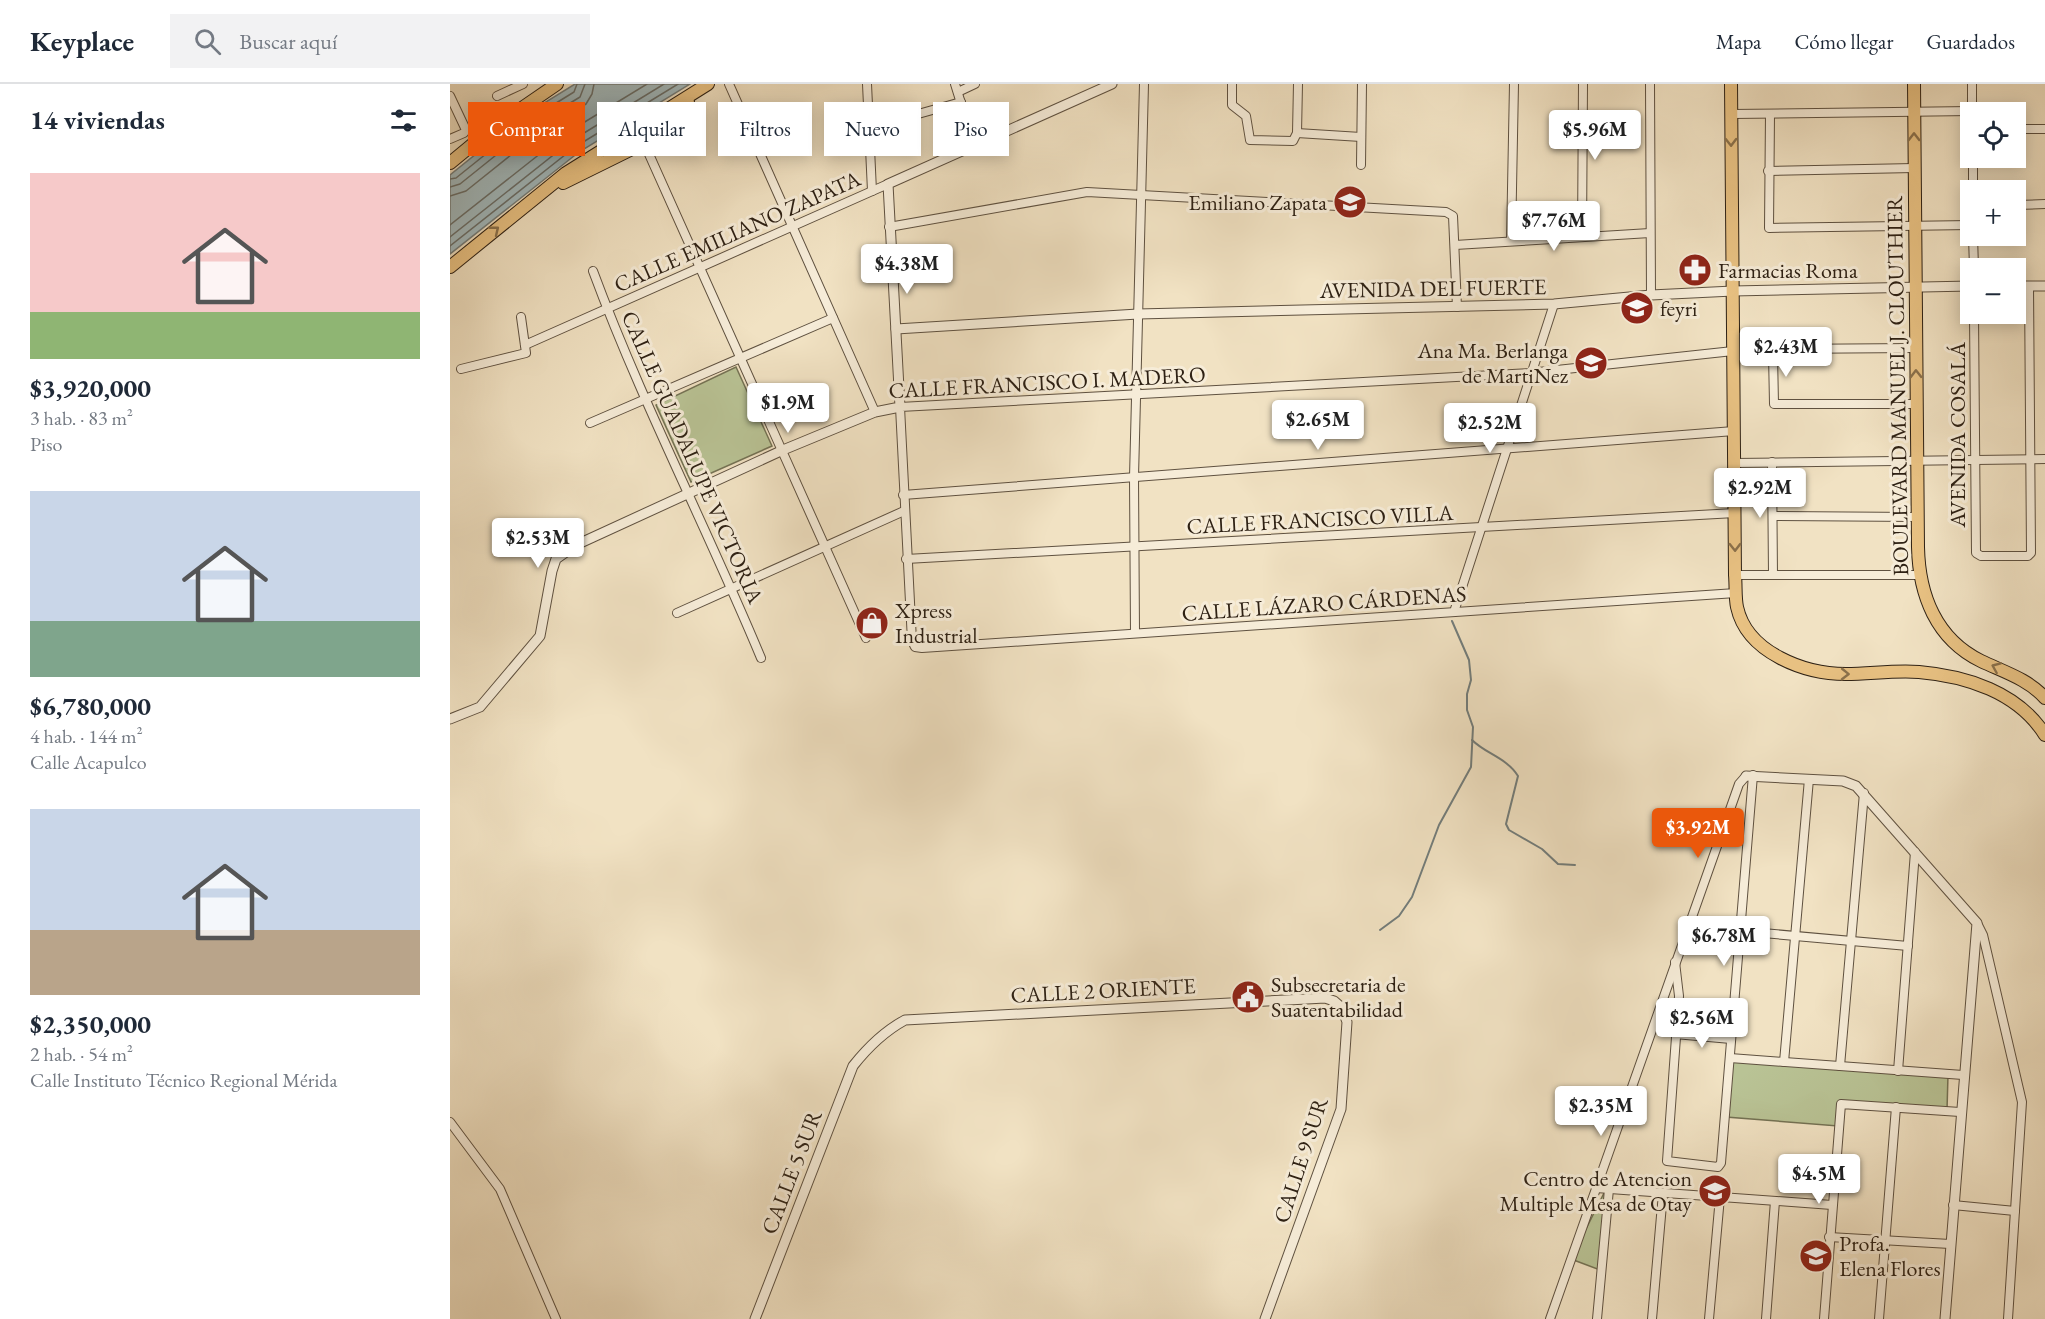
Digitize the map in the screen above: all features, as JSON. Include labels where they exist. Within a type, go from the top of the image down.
[{"type":"main road","points":[[450,163],[490,130],[557,84]]},
{"type":"main road","points":[[688,102],[707,84]]},
{"type":"main road","points":[[450,267],[540,193],[598,151],[707,84]]},
{"type":"main road","points":[[1731,84],[1737,608],[1749,632],[1758,642],[1791,663],[1829,673],[1917,672],[1968,680],[2007,698],[2032,718],[2045,735]]},
{"type":"main road","name":"BOULEVARD MANUEL J. CLOUTHIER","points":[[1914,84],[1919,575],[1931,612],[1948,636],[1970,655],[2024,681],[2045,698]]},
{"type":"main road","points":[[540,193],[617,156]]},
{"type":"street","points":[[497,96],[523,84]]},
{"type":"street","points":[[729,84],[876,412]]},
{"type":"street","points":[[867,84],[872,191]]},
{"type":"street","points":[[961,102],[956,88],[975,84]]},
{"type":"street","name":"CALLE EMILIANO ZAPATA","points":[[1009,130],[1112,84]]},
{"type":"street","points":[[1135,633],[1134,477],[1144,84]]},
{"type":"street","points":[[1232,84],[1232,105],[1246,116],[1250,140],[1293,141],[1297,133],[1298,84]]},
{"type":"street","points":[[1361,165],[1362,84]]},
{"type":"street","points":[[1511,241],[1514,84]]},
{"type":"street","points":[[1582,237],[1583,84]]},
{"type":"street","points":[[1650,84],[1651,295]]},
{"type":"street","points":[[1972,84],[1972,102]]},
{"type":"street","points":[[450,96],[466,130],[465,133],[450,139]]},
{"type":"street","points":[[1731,114],[1960,112]]},
{"type":"street","points":[[1770,114],[1769,228],[1960,225]]},
{"type":"street","points":[[2026,129],[2045,129]]},
{"type":"street","points":[[1297,133],[1361,137]]},
{"type":"street","points":[[650,156],[866,638]]},
{"type":"street","name":"CALLE EMILIANO ZAPATA","points":[[461,369],[526,353],[525,345],[950,156]]},
{"type":"street","points":[[1768,171],[1914,168]]},
{"type":"street","points":[[888,184],[888,227],[896,329],[906,559]]},
{"type":"street","points":[[888,227],[1075,192],[1451,213],[1454,216],[1457,307]]},
{"type":"street","points":[[2026,205],[2045,204]]},
{"type":"street","points":[[1455,244],[1650,233]]},
{"type":"street","name":"CALLE GUADALUPE VICTORIA","points":[[593,271],[646,400],[687,495],[732,589],[760,658]]},
{"type":"street","name":"AVENIDA DEL FUERTE","points":[[896,329],[1138,314],[1554,304],[1651,295],[1733,291],[1960,286]]},
{"type":"street","points":[[2031,459],[2029,286],[2045,286]]},
{"type":"street","points":[[1454,612],[1504,450],[1554,304]]},
{"type":"street","points":[[521,317],[525,345]]},
{"type":"street","points":[[590,423],[833,318]]},
{"type":"street","name":"AVENIDA COSALÁ","points":[[1974,324],[1978,556],[2030,555],[2031,459]]},
{"type":"street","points":[[1916,348],[1774,350],[1774,404],[1917,404]]},
{"type":"street","name":"CALLE FRANCISCO I. MADERO","points":[[453,718],[480,707],[540,636],[556,560],[576,545],[783,450],[876,412],[900,407],[1530,373],[1733,351]]},
{"type":"street","points":[[903,495],[1504,450],[1734,430]]},
{"type":"street","points":[[1734,463],[2045,459]]},
{"type":"street","points":[[1772,462],[1773,575]]},
{"type":"street","points":[[677,613],[823,545],[904,511]]},
{"type":"street","name":"CALLE FRANCISCO VILLA","points":[[906,559],[1735,513]]},
{"type":"street","points":[[1773,516],[1918,517]]},
{"type":"street","name":"CALLE LÁZARO CÁRDENAS","points":[[906,559],[912,641],[915,647],[1736,593]]},
{"type":"street","points":[[1735,575],[1919,575]]},
{"type":"street","points":[[1675,962],[1679,987],[1667,1162],[1720,1165],[1740,931],[1750,776]]},
{"type":"street","points":[[1550,1319],[1739,784],[1750,776],[1850,783],[1864,794],[1915,852],[1977,923],[1983,935],[2021,1094],[2008,1319]]},
{"type":"street","points":[[1784,1062],[1809,779]]},
{"type":"street","points":[[1840,1066],[1864,794]]},
{"type":"street","points":[[1898,1071],[1915,852]]},
{"type":"street","points":[[1945,1319],[1977,923]]},
{"type":"street","points":[[1740,931],[1908,946]]},
{"type":"street","name":"CALLE 2 ORIENTE","points":[[871,1044],[905,1020],[1325,998],[1334,1001],[1342,1008]]},
{"type":"street","name":"CALLE 9 SUR","points":[[1265,1319],[1341,1109],[1347,1022],[1342,1008]]},
{"type":"street","points":[[1675,1034],[1731,1039]]},
{"type":"street","name":"CALLE 5 SUR","points":[[755,1319],[853,1066],[871,1044]]},
{"type":"street","points":[[1730,1058],[1963,1075]]},
{"type":"street","points":[[1824,1319],[1841,1103],[1960,1112]]},
{"type":"street","points":[[1879,1319],[1896,1107]]},
{"type":"street","points":[[450,1122],[500,1189],[556,1319]]},
{"type":"street","points":[[1596,1188],[1832,1205]]},
{"type":"street","points":[[1597,1319],[1609,1190]]},
{"type":"street","points":[[1652,1319],[1663,1193]]},
{"type":"street","points":[[1709,1319],[1720,1197]]},
{"type":"street","points":[[1766,1319],[1775,1201]]},
{"type":"street","points":[[1953,1205],[2015,1211]]},
{"type":"street","points":[[1829,1237],[1950,1244]]},
{"type":"green space","points":[[736,367],[772,446],[691,482],[656,405]]},
{"type":"green space","points":[[1731,1059],[1948,1075],[1947,1110],[1840,1102],[1838,1126],[1726,1117]]},
{"type":"green space","points":[[1606,1189],[1600,1270],[1571,1259]]},
{"type":"water","points":[[575,84],[690,84],[661,102],[597,102],[597,141],[585,148],[585,102],[546,102]]},
{"type":"water","points":[[474,156],[574,156],[450,254],[450,175]]},
{"type":"waterway","points":[[1380,930],[1399,916],[1412,897],[1439,825],[1471,767],[1473,727],[1467,710],[1467,694],[1471,680],[1469,660],[1452,621]]},
{"type":"waterway","points":[[1472,740],[1502,760],[1518,776],[1506,824],[1509,830],[1542,849],[1558,864],[1575,865]]},
{"type":"place","name":"Emiliano Zapata","points":[[1350,202]]},
{"type":"place","name":"Farmacias Roma","points":[[1695,270]]},
{"type":"place","name":"feyri","points":[[1637,308]]},
{"type":"place","name":"Ana Ma. Berlanga de MartiNez","points":[[1591,363]]},
{"type":"place","name":"Xpress Industrial","points":[[872,623]]},
{"type":"place","name":"Subsecretaria de Suatentabilidad","points":[[1248,997]]},
{"type":"place","name":"Centro de Atencion Multiple Mesa de Otay","points":[[1715,1191]]},
{"type":"place","name":"Profa. Elena Flores","points":[[1816,1256]]}]
